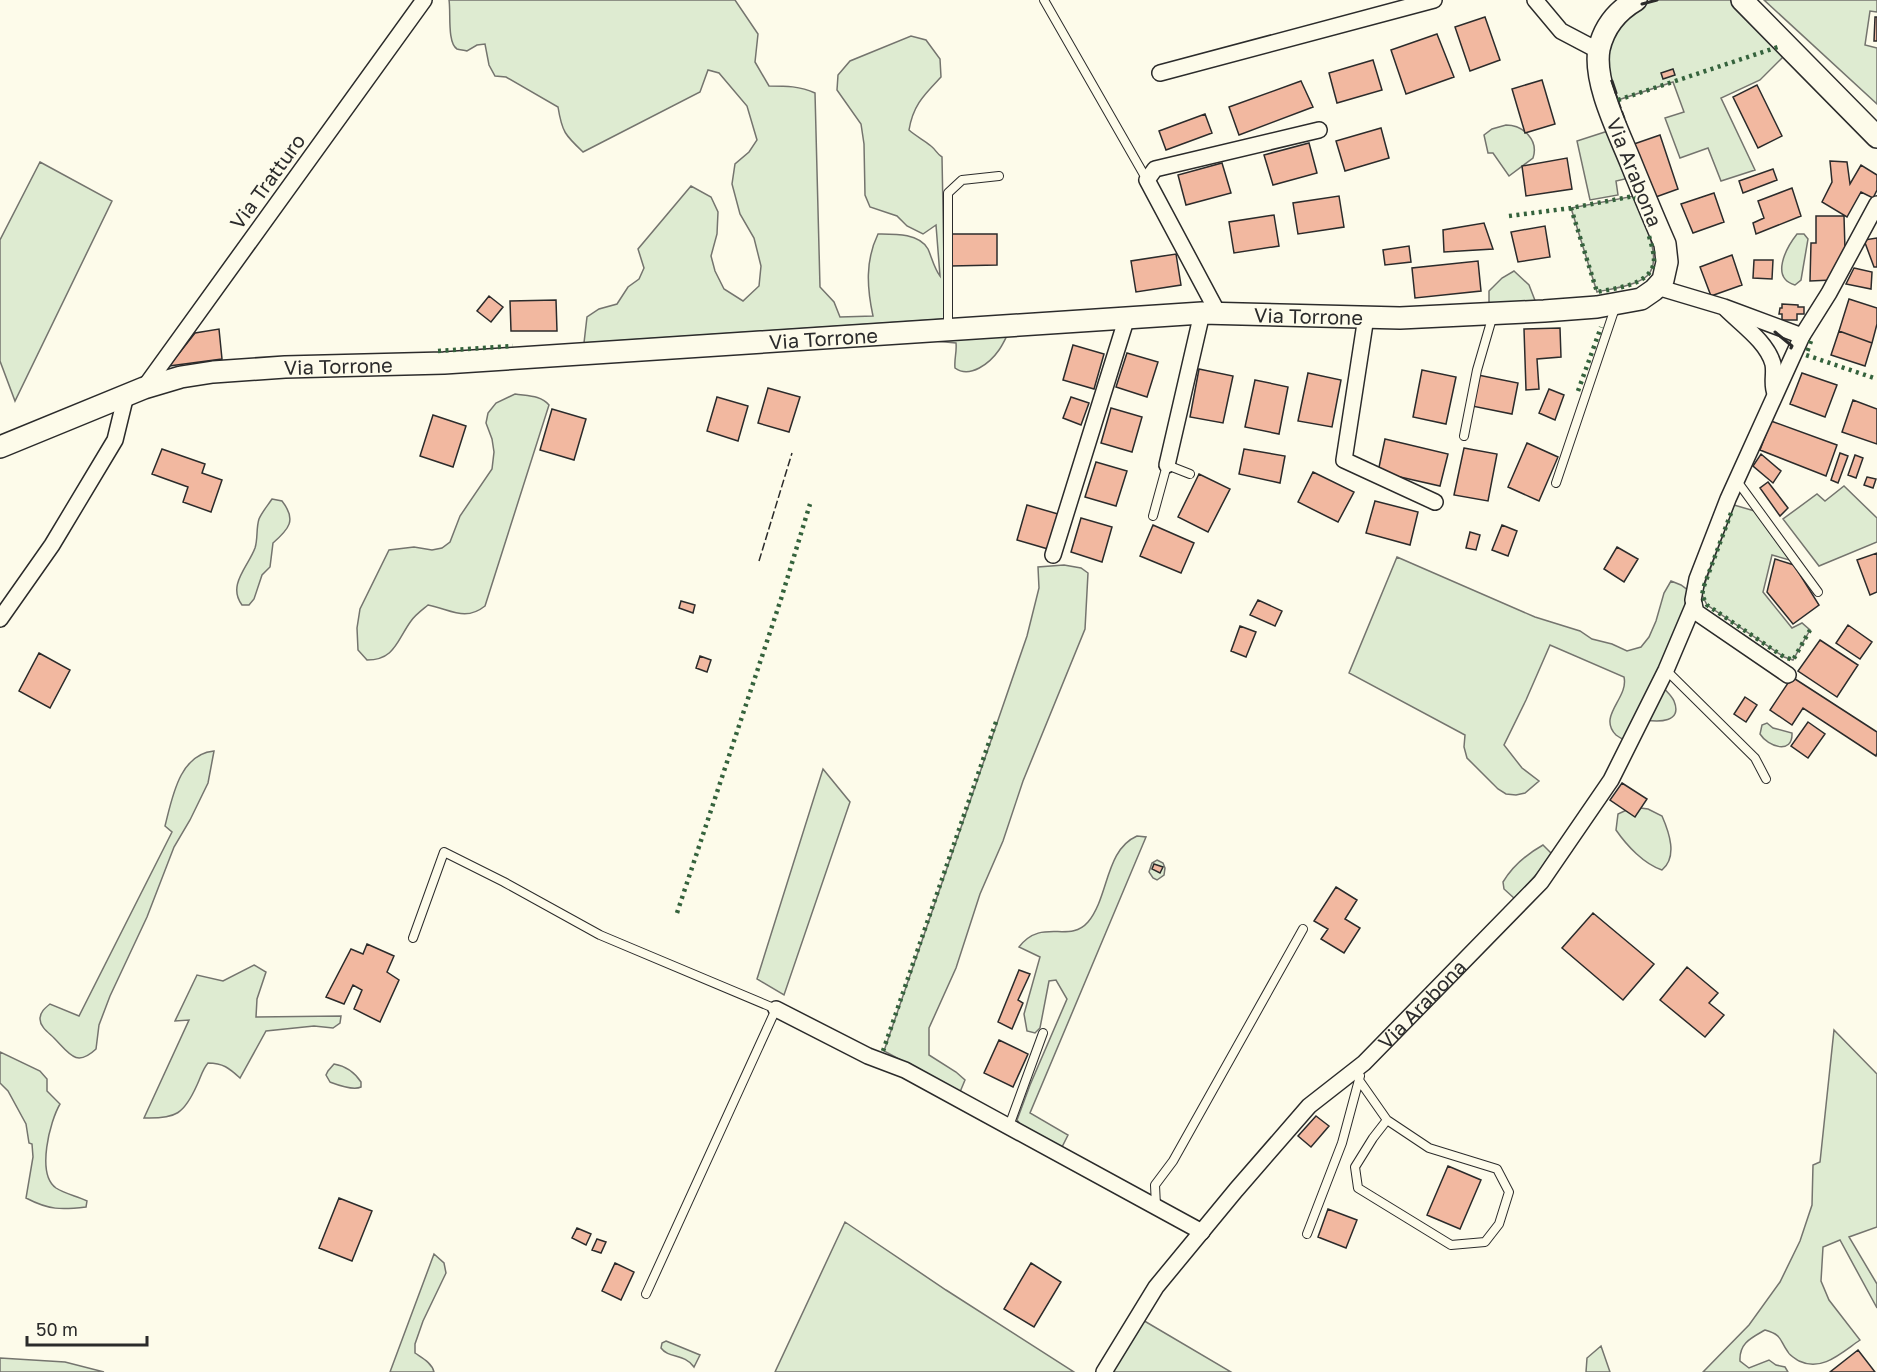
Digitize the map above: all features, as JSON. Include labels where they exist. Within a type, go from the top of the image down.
[{"type":"main road","name":"Via Arabona","points":[[1636,0],[1616,14],[1606,29],[1599,51],[1599,74],[1607,104],[1665,244],[1668,262],[1663,280],[1657,287]]},
{"type":"main road","points":[[1742,0],[1877,137]]},
{"type":"main road","name":"Via Torrone","points":[[0,447],[135,391],[181,377],[213,372],[444,363],[1210,313],[1400,318],[1544,311],[1641,299],[1657,287]]},
{"type":"street","name":"Via Tratturo","points":[[135,391],[424,0]]},
{"type":"street","points":[[1160,73],[1434,0]]},
{"type":"street","points":[[1535,0],[1561,31],[1599,51]]},
{"type":"street","points":[[1167,465],[1210,313],[1147,180],[1155,169],[1319,130]]},
{"type":"street","name":"Via Arabona","points":[[1104,1372],[1156,1287],[1309,1106],[1364,1063],[1541,882],[1611,780],[1666,670],[1694,604],[1697,579],[1775,393],[1802,336],[1829,293],[1877,204]]},
{"type":"street","points":[[1657,287],[1724,307],[1802,336]]},
{"type":"street","points":[[1724,307],[1755,337],[1769,356],[1773,369],[1775,393]]},
{"type":"street","points":[[1053,555],[1127,317]]},
{"type":"street","points":[[1366,317],[1344,460],[1435,502]]},
{"type":"street","points":[[0,619],[52,545],[115,440],[135,391]]},
{"type":"street","points":[[1694,604],[1696,612],[1708,622],[1788,675]]},
{"type":"street","points":[[777,1010],[868,1056],[905,1070],[1202,1232]]},
{"type":"lane","points":[[1044,0],[1147,180]]},
{"type":"lane","points":[[948,329],[948,193],[962,180],[999,176]]},
{"type":"lane","points":[[1556,483],[1616,303]]},
{"type":"lane","points":[[1464,436],[1477,370],[1493,314]]},
{"type":"lane","points":[[1153,516],[1167,465],[1190,474]]},
{"type":"lane","points":[[1737,481],[1818,592]]},
{"type":"lane","points":[[1666,670],[1755,758],[1766,779]]},
{"type":"lane","points":[[413,938],[444,852],[600,935],[777,1010],[646,1294]]},
{"type":"lane","points":[[1156,1206],[1155,1185],[1173,1161],[1303,929]]},
{"type":"lane","points":[[1009,1126],[1043,1033]]},
{"type":"lane","points":[[1306,1234],[1342,1143],[1364,1063]]},
{"type":"lane","points":[[1359,1080],[1388,1120],[1429,1148],[1497,1169],[1509,1192],[1499,1224],[1485,1242],[1451,1245],[1358,1188],[1355,1167],[1373,1138],[1388,1120]]},
{"type":"green space","points":[[449,0],[735,0],[758,34],[755,62],[769,86],[787,86],[815,93],[820,287],[834,302],[840,317],[873,316],[868,275],[871,254],[878,234],[906,236],[919,240],[928,249],[940,276],[936,225],[923,234],[907,226],[897,216],[870,207],[865,195],[864,144],[861,124],[837,90],[838,75],[850,61],[911,36],[926,40],[940,59],[941,77],[916,107],[909,130],[942,157],[945,319],[584,343],[587,317],[599,309],[617,304],[628,287],[639,279],[644,268],[638,249],[691,186],[711,197],[718,212],[717,234],[711,256],[724,289],[743,301],[759,286],[761,266],[754,238],[740,214],[732,184],[735,164],[749,152],[757,140],[747,106],[719,73],[708,70],[700,92],[583,152],[565,132],[558,107],[506,77],[495,76],[489,65],[485,44],[477,45],[467,51],[454,46]]},
{"type":"green space","points":[[1657,0],[1735,0],[1787,53],[1760,80],[1721,98],[1755,170],[1721,181],[1708,148],[1680,158],[1665,118],[1684,112],[1673,82],[1618,100],[1610,76],[1606,47],[1611,31],[1645,3]]},
{"type":"green space","points":[[1764,0],[1877,0],[1877,12],[1870,11],[1865,45],[1877,48],[1877,104]]},
{"type":"green space","points":[[1506,125],[1524,131],[1534,145],[1533,158],[1509,176],[1493,153],[1488,153],[1484,135],[1492,129]]},
{"type":"green space","points":[[1608,131],[1629,178],[1616,181],[1618,195],[1590,200],[1577,141]]},
{"type":"green space","points":[[40,162],[112,201],[15,401],[0,361],[0,240]]},
{"type":"green space","points":[[1634,196],[1653,249],[1652,269],[1647,276],[1636,282],[1597,292],[1571,208]]},
{"type":"green space","points":[[1797,234],[1804,234],[1808,239],[1801,280],[1795,285],[1787,281],[1782,269],[1785,254]]},
{"type":"green space","points":[[1514,271],[1529,285],[1536,303],[1492,304],[1489,302],[1489,291],[1502,278]]},
{"type":"green space","points":[[1011,328],[1001,347],[990,360],[979,368],[967,372],[955,368],[956,343],[903,338]]},
{"type":"green space","points":[[515,394],[538,398],[549,405],[485,606],[478,611],[464,614],[428,605],[413,619],[390,653],[384,657],[367,660],[358,650],[357,628],[360,609],[389,550],[414,547],[432,550],[442,548],[450,542],[460,516],[492,469],[494,452],[486,423],[488,413],[496,403]]},
{"type":"green space","points":[[1844,486],[1877,518],[1877,542],[1819,566],[1783,519],[1817,494],[1825,501]]},
{"type":"green space","points":[[272,499],[282,501],[287,508],[289,524],[273,543],[270,567],[262,575],[254,599],[249,605],[242,605],[238,598],[238,583],[255,548],[259,519]]},
{"type":"green space","points":[[1734,505],[1758,512],[1793,561],[1772,555],[1763,592],[1792,628],[1802,623],[1810,630],[1793,660],[1784,657],[1707,605],[1702,595]]},
{"type":"green space","points":[[1397,557],[1535,617],[1580,631],[1592,639],[1627,651],[1641,647],[1649,637],[1664,593],[1671,581],[1681,585],[1689,591],[1691,606],[1662,686],[1674,701],[1675,714],[1668,720],[1645,720],[1633,745],[1616,735],[1611,728],[1610,721],[1622,692],[1624,677],[1550,645],[1504,745],[1522,768],[1539,781],[1525,793],[1506,794],[1467,758],[1464,747],[1465,735],[1349,673]]},
{"type":"green space","points":[[1064,565],[1081,568],[1088,573],[1085,629],[1023,781],[1003,841],[980,894],[956,968],[929,1028],[929,1055],[965,1080],[960,1092],[884,1051],[1027,636],[1039,588],[1038,567]]},
{"type":"green space","points":[[1767,723],[1773,728],[1792,733],[1789,744],[1779,747],[1764,739],[1760,734],[1762,725]]},
{"type":"green space","points":[[214,751],[208,783],[174,847],[147,917],[110,996],[99,1025],[96,1049],[83,1057],[73,1056],[43,1027],[40,1022],[41,1014],[50,1004],[79,1016],[172,832],[165,826],[179,780],[193,760],[202,754]]},
{"type":"green space","points":[[823,769],[850,802],[784,995],[757,979]]},
{"type":"green space","points":[[1633,807],[1648,809],[1662,816],[1671,851],[1667,865],[1662,870],[1636,854],[1616,830],[1618,814]]},
{"type":"green space","points":[[1137,836],[1146,837],[1030,1113],[1068,1135],[1061,1149],[1024,1129],[1017,1120],[1067,999],[1056,980],[1049,981],[1040,1028],[1035,1033],[1027,1031],[1024,1014],[1040,957],[1019,947],[1028,938],[1037,934],[1072,931],[1088,922],[1095,912],[1119,852]]},
{"type":"green space","points":[[1543,845],[1553,855],[1515,899],[1504,889],[1503,882],[1520,861]]},
{"type":"green space","points":[[1157,860],[1163,863],[1165,868],[1164,875],[1157,880],[1149,872],[1152,863]]},
{"type":"green space","points":[[254,965],[266,972],[257,999],[256,1017],[341,1016],[340,1023],[333,1028],[314,1026],[266,1031],[240,1078],[226,1067],[208,1063],[188,1103],[178,1113],[171,1116],[144,1118],[189,1020],[175,1021],[197,975],[223,981]]},
{"type":"green space","points":[[1834,1030],[1877,1074],[1877,1227],[1849,1237],[1877,1284],[1877,1308],[1840,1240],[1823,1247],[1821,1281],[1829,1300],[1860,1340],[1831,1360],[1807,1364],[1791,1356],[1778,1336],[1765,1330],[1744,1345],[1740,1361],[1749,1368],[1769,1360],[1785,1367],[1788,1372],[1703,1372],[1749,1325],[1780,1282],[1800,1241],[1812,1205],[1813,1165],[1820,1162]]},
{"type":"green space","points":[[0,1052],[40,1071],[47,1079],[47,1091],[60,1104],[52,1122],[47,1147],[46,1160],[50,1181],[63,1192],[87,1201],[86,1207],[55,1208],[26,1198],[33,1157],[32,1144],[29,1143],[26,1124],[8,1091],[0,1083]]},
{"type":"green space","points":[[334,1064],[353,1073],[361,1082],[361,1087],[350,1088],[330,1082],[326,1075]]},
{"type":"green space","points":[[845,1222],[946,1290],[1074,1372],[775,1372]]},
{"type":"green space","points":[[434,1254],[444,1263],[446,1273],[423,1321],[415,1344],[415,1353],[429,1363],[434,1372],[390,1372]]},
{"type":"green space","points":[[1141,1319],[1231,1372],[1108,1372]]},
{"type":"green space","points":[[666,1341],[700,1355],[694,1367],[686,1360],[664,1351],[661,1348],[662,1343]]},
{"type":"green space","points":[[1601,1346],[1610,1372],[1586,1372],[1587,1358]]},
{"type":"green space","points":[[0,1358],[65,1362],[104,1372],[0,1372]]},
{"type":"building","points":[[1485,17],[1500,60],[1470,71],[1455,27]]},
{"type":"building","points":[[1875,17],[1877,17],[1877,41],[1874,41]]},
{"type":"building","points":[[1437,34],[1454,77],[1406,94],[1391,50]]},
{"type":"building","points":[[1373,60],[1382,90],[1337,103],[1329,73]]},
{"type":"building","points":[[1673,69],[1675,75],[1663,79],[1661,73]]},
{"type":"building","points":[[1542,80],[1555,124],[1525,133],[1512,89]]},
{"type":"building","points":[[1301,81],[1313,107],[1239,135],[1229,107]]},
{"type":"building","points":[[1757,85],[1782,136],[1758,148],[1733,97]]},
{"type":"building","points":[[1205,114],[1212,133],[1166,150],[1159,131]]},
{"type":"building","points":[[1381,128],[1389,158],[1345,171],[1336,141]]},
{"type":"building","points":[[1660,135],[1678,189],[1653,198],[1634,144]]},
{"type":"building","points":[[1309,143],[1317,173],[1273,185],[1264,155]]},
{"type":"building","points":[[1567,158],[1572,189],[1526,196],[1522,166]]},
{"type":"building","points":[[1830,161],[1847,162],[1850,184],[1861,165],[1877,175],[1877,190],[1873,198],[1861,192],[1847,217],[1822,202],[1832,182]]},
{"type":"building","points":[[1222,163],[1231,193],[1186,205],[1178,175]]},
{"type":"building","points":[[1773,169],[1777,180],[1743,193],[1739,181]]},
{"type":"building","points":[[1792,188],[1801,216],[1756,234],[1753,223],[1764,218],[1758,201]]},
{"type":"building","points":[[1714,193],[1724,222],[1693,233],[1681,204]]},
{"type":"building","points":[[1339,196],[1344,227],[1298,234],[1293,203]]},
{"type":"building","points":[[1274,215],[1279,246],[1234,253],[1229,222]]},
{"type":"building","points":[[1816,216],[1844,216],[1845,250],[1832,280],[1810,281],[1811,243],[1816,243]]},
{"type":"building","points":[[1484,223],[1493,249],[1444,252],[1443,230]]},
{"type":"building","points":[[1545,226],[1550,257],[1518,262],[1511,232]]},
{"type":"building","points":[[951,234],[997,234],[997,265],[951,266]]},
{"type":"building","points":[[1877,238],[1877,267],[1874,267],[1864,240]]},
{"type":"building","points":[[1409,246],[1411,262],[1385,265],[1383,250]]},
{"type":"building","points":[[1176,254],[1181,285],[1136,292],[1131,261]]},
{"type":"building","points":[[1732,255],[1742,285],[1711,296],[1700,267]]},
{"type":"building","points":[[1754,260],[1773,260],[1772,279],[1753,278]]},
{"type":"building","points":[[1478,261],[1481,291],[1415,298],[1412,268]]},
{"type":"building","points":[[1854,268],[1872,272],[1871,289],[1846,284]]},
{"type":"building","points":[[489,296],[503,307],[491,322],[477,311]]},
{"type":"building","points":[[1849,299],[1877,308],[1877,324],[1872,343],[1839,331]]},
{"type":"building","points":[[556,300],[557,331],[511,331],[510,301]]},
{"type":"building","points":[[1782,304],[1804,307],[1804,314],[1797,314],[1797,320],[1782,320],[1782,314],[1779,314]]},
{"type":"building","points":[[1560,328],[1561,357],[1537,359],[1539,389],[1526,390],[1524,329]]},
{"type":"building","points":[[219,329],[222,359],[169,366],[195,333]]},
{"type":"building","points":[[1839,331],[1872,343],[1865,366],[1831,355]]},
{"type":"building","points":[[1073,345],[1104,354],[1094,389],[1063,380]]},
{"type":"building","points":[[1127,353],[1158,362],[1147,397],[1116,387]]},
{"type":"building","points":[[1199,369],[1233,376],[1223,423],[1190,417]]},
{"type":"building","points":[[1422,370],[1456,377],[1446,424],[1413,417]]},
{"type":"building","points":[[1308,373],[1341,380],[1332,427],[1298,421]]},
{"type":"building","points":[[1802,373],[1837,385],[1825,417],[1790,404]]},
{"type":"building","points":[[1478,375],[1518,383],[1512,414],[1472,406]]},
{"type":"building","points":[[1255,380],[1288,387],[1279,434],[1245,427]]},
{"type":"building","points":[[768,388],[800,397],[789,432],[758,423]]},
{"type":"building","points":[[1549,389],[1564,395],[1555,420],[1539,413]]},
{"type":"building","points":[[717,397],[748,406],[738,441],[707,431]]},
{"type":"building","points":[[1071,397],[1089,403],[1081,425],[1063,418]]},
{"type":"building","points":[[1853,400],[1877,409],[1877,444],[1842,432]]},
{"type":"building","points":[[1111,408],[1142,417],[1132,452],[1101,443]]},
{"type":"building","points":[[552,409],[586,419],[574,460],[540,450]]},
{"type":"building","points":[[433,415],[466,426],[453,467],[420,456]]},
{"type":"building","points":[[1771,421],[1837,445],[1826,476],[1760,450]]},
{"type":"building","points":[[1385,439],[1448,454],[1440,486],[1378,472]]},
{"type":"building","points":[[1527,443],[1558,457],[1539,501],[1508,487]]},
{"type":"building","points":[[1464,448],[1497,454],[1488,501],[1454,495]]},
{"type":"building","points":[[162,449],[205,464],[202,473],[222,480],[211,512],[183,502],[188,487],[152,474]]},
{"type":"building","points":[[1244,449],[1285,456],[1280,483],[1239,474]]},
{"type":"building","points":[[1840,453],[1848,456],[1838,483],[1831,480]]},
{"type":"building","points":[[1761,454],[1781,471],[1773,483],[1753,466]]},
{"type":"building","points":[[1855,455],[1863,458],[1856,478],[1848,475]]},
{"type":"building","points":[[1096,462],[1127,471],[1116,506],[1085,497]]},
{"type":"building","points":[[1313,472],[1354,492],[1338,522],[1298,502]]},
{"type":"building","points":[[1199,474],[1230,489],[1208,532],[1178,517]]},
{"type":"building","points":[[1867,477],[1876,479],[1873,488],[1864,485]]},
{"type":"building","points":[[1768,482],[1788,508],[1780,516],[1760,488]]},
{"type":"building","points":[[1375,501],[1418,512],[1410,545],[1366,533]]},
{"type":"building","points":[[1027,505],[1058,514],[1048,549],[1017,540]]},
{"type":"building","points":[[1081,518],[1112,527],[1102,562],[1071,552]]},
{"type":"building","points":[[1153,525],[1194,543],[1181,573],[1140,556]]},
{"type":"building","points":[[1502,525],[1517,531],[1508,556],[1492,550]]},
{"type":"building","points":[[1470,532],[1480,535],[1476,550],[1466,548]]},
{"type":"building","points":[[1617,547],[1638,559],[1624,582],[1604,569]]},
{"type":"building","points":[[1877,553],[1877,592],[1870,595],[1857,560]]},
{"type":"building","points":[[1775,559],[1794,565],[1819,605],[1793,624],[1767,592]]},
{"type":"building","points":[[1258,600],[1282,611],[1275,626],[1250,615]]},
{"type":"building","points":[[681,601],[695,605],[693,613],[679,608]]},
{"type":"building","points":[[1848,625],[1872,642],[1860,659],[1836,643]]},
{"type":"building","points":[[1240,626],[1256,632],[1246,657],[1231,651]]},
{"type":"building","points":[[1820,640],[1858,665],[1837,697],[1798,671]]},
{"type":"building","points":[[39,653],[70,670],[50,708],[19,691]]},
{"type":"building","points":[[700,656],[711,660],[707,672],[696,668]]},
{"type":"building","points":[[1792,677],[1877,732],[1876,756],[1803,708],[1792,725],[1770,710]]},
{"type":"building","points":[[1745,697],[1757,705],[1746,722],[1734,714]]},
{"type":"building","points":[[1808,722],[1825,734],[1808,758],[1791,746]]},
{"type":"building","points":[[1622,783],[1647,799],[1635,817],[1610,800]]},
{"type":"building","points":[[1154,864],[1163,867],[1160,873],[1152,869]]},
{"type":"building","points":[[1336,887],[1357,900],[1345,919],[1360,928],[1344,953],[1321,939],[1328,929],[1314,921]]},
{"type":"building","points":[[1593,913],[1654,964],[1623,1000],[1562,948]]},
{"type":"building","points":[[367,944],[394,956],[387,972],[399,980],[380,1022],[354,1009],[362,990],[353,985],[344,1004],[326,997],[351,949],[363,954]]},
{"type":"building","points":[[1687,967],[1718,993],[1709,1003],[1724,1015],[1705,1037],[1660,1000]]},
{"type":"building","points":[[1019,970],[1030,974],[1018,1000],[1023,1003],[1012,1029],[998,1022]]},
{"type":"building","points":[[999,1040],[1028,1054],[1013,1087],[984,1073]]},
{"type":"building","points":[[1316,1116],[1329,1126],[1311,1147],[1298,1136]]},
{"type":"building","points":[[1448,1166],[1481,1180],[1460,1229],[1427,1215]]},
{"type":"building","points":[[339,1198],[372,1211],[352,1261],[319,1248]]},
{"type":"building","points":[[1328,1209],[1357,1220],[1346,1248],[1318,1237]]},
{"type":"building","points":[[577,1228],[591,1234],[586,1245],[572,1238]]},
{"type":"building","points":[[597,1239],[606,1242],[601,1253],[592,1250]]},
{"type":"building","points":[[615,1263],[634,1272],[621,1300],[602,1291]]},
{"type":"building","points":[[1031,1263],[1061,1282],[1034,1327],[1004,1309]]},
{"type":"building","points":[[1858,1350],[1875,1372],[1830,1372]]},
{"type":"hedge","points":[[1618,100],[1778,47]]},
{"type":"hedge","points":[[1636,199],[1634,196],[1571,208],[1597,292],[1632,284],[1647,275],[1654,260],[1648,232]]},
{"type":"hedge","points":[[1509,216],[1571,208]]},
{"type":"hedge","points":[[1578,391],[1601,327]]},
{"type":"hedge","points":[[1811,341],[1806,355],[1877,379]]},
{"type":"hedge","points":[[438,351],[513,346]]},
{"type":"hedge","points":[[677,913],[810,504]]},
{"type":"hedge","points":[[1731,513],[1704,586],[1702,595],[1707,605],[1784,657],[1793,660],[1810,630]]},
{"type":"hedge","points":[[883,1051],[997,719]]},
{"type":"fence","points":[[1611,80],[1626,122]]},
{"type":"fence","points":[[759,561],[792,453]]},
{"type":"wall","points":[[1642,4],[1657,0]]},
{"type":"wall","points":[[1612,81],[1616,93]]},
{"type":"wall","points":[[1775,332],[1792,346],[1791,348]]}]
